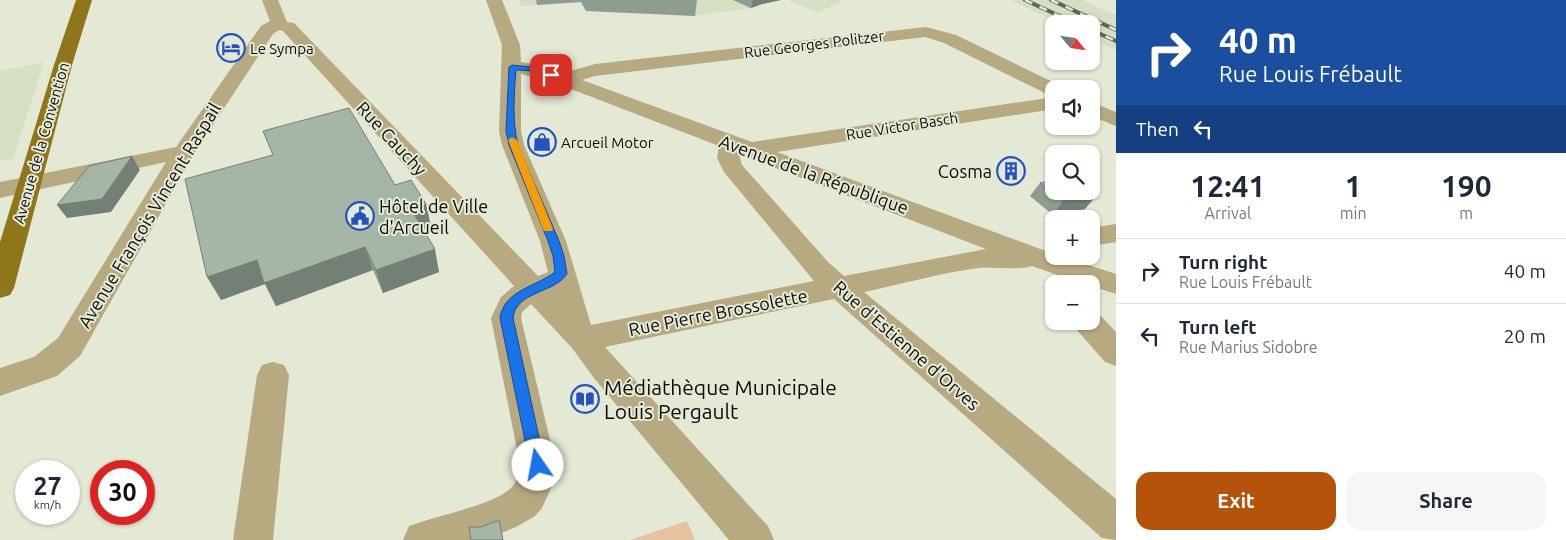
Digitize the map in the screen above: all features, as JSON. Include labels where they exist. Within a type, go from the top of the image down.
[{"type":"main road","name":"Avenue de la Convention","points":[[0,288],[63,65],[84,0]]},
{"type":"street","points":[[270,0],[280,25]]},
{"type":"street","points":[[424,540],[513,509],[528,497],[534,485],[538,465],[506,318],[511,305],[522,295],[548,282],[558,256],[510,131],[512,67],[510,38],[494,0]]},
{"type":"street","name":"Avenue François Vincent Raspail","points":[[0,382],[47,367],[60,358],[68,348],[184,152],[267,30],[280,25]]},
{"type":"street","name":"Rue Cauchy","points":[[280,25],[288,27],[548,282]]},
{"type":"street","name":"Rue Georges Politzer","points":[[565,80],[595,70],[926,32],[950,39],[1045,86]]},
{"type":"street","name":"Avenue de la République","points":[[512,67],[532,69],[565,80],[1045,263]]},
{"type":"street","name":"Rue Victor Basch","points":[[741,147],[1045,104]]},
{"type":"street","points":[[1100,112],[1116,120]]},
{"type":"street","name":"Rue d'Estienne d'Orves","points":[[741,147],[728,152],[728,160],[732,167],[818,269],[1116,524]]},
{"type":"street","points":[[0,190],[184,152]]},
{"type":"street","points":[[1100,236],[1116,233]]},
{"type":"street","name":"Rue Pierre Brossolette","points":[[584,339],[977,259],[1002,257],[1045,264]]},
{"type":"street","name":"Avenue de la République","points":[[1051,265],[1116,284]]},
{"type":"street","points":[[548,282],[566,299],[584,339],[611,374],[709,485],[754,540]]},
{"type":"street","points":[[1095,330],[1116,353]]},
{"type":"street","points":[[253,540],[273,375]]},
{"type":"shaded area","points":[[520,0],[770,0],[751,8],[695,16],[586,11],[581,2],[520,6]]},
{"type":"shaded area","points":[[788,0],[839,0],[841,3],[817,12]]},
{"type":"shaded area","points":[[1011,0],[1082,0],[1116,15],[1116,50],[1100,42],[1100,15],[1045,16]]},
{"type":"shaded area","points":[[44,62],[13,159],[0,161],[0,71]]},
{"type":"shaded area","points":[[687,521],[695,540],[630,540]]},
{"type":"building","name":"Hôtel de Ville d'Arcueil","points":[[349,108],[395,185],[411,180],[426,204],[411,209],[435,249],[376,270],[365,247],[264,283],[257,260],[207,277],[185,179],[273,155],[263,131]]},
{"type":"building","points":[[132,156],[102,199],[57,205],[89,166]]},
{"type":"building","points":[[499,520],[503,540],[471,540],[469,527],[481,527]]},
{"type":"railway","points":[[1025,0],[1058,15]]},
{"type":"railway","points":[[1051,0],[1116,30]]},
{"type":"railway","points":[[1100,34],[1116,41]]},
{"type":"slow traffic","points":[[512,140],[548,229]]},
{"type":"place","name":"Le Sympa","points":[[231,48]]},
{"type":"place","name":"Arcueil Motor","points":[[542,142]]},
{"type":"place","name":"Cosma","points":[[1011,171]]},
{"type":"place","name":"Hôtel de Ville d'Arcueil","points":[[360,216]]},
{"type":"place","name":"Médiathèque Municipale Louis Pergault","points":[[585,399]]},
{"type":"route","points":[[538,465],[506,318],[507,312],[516,299],[551,282],[561,274],[553,241],[513,145],[510,131],[512,67],[532,69],[551,75]]}]
